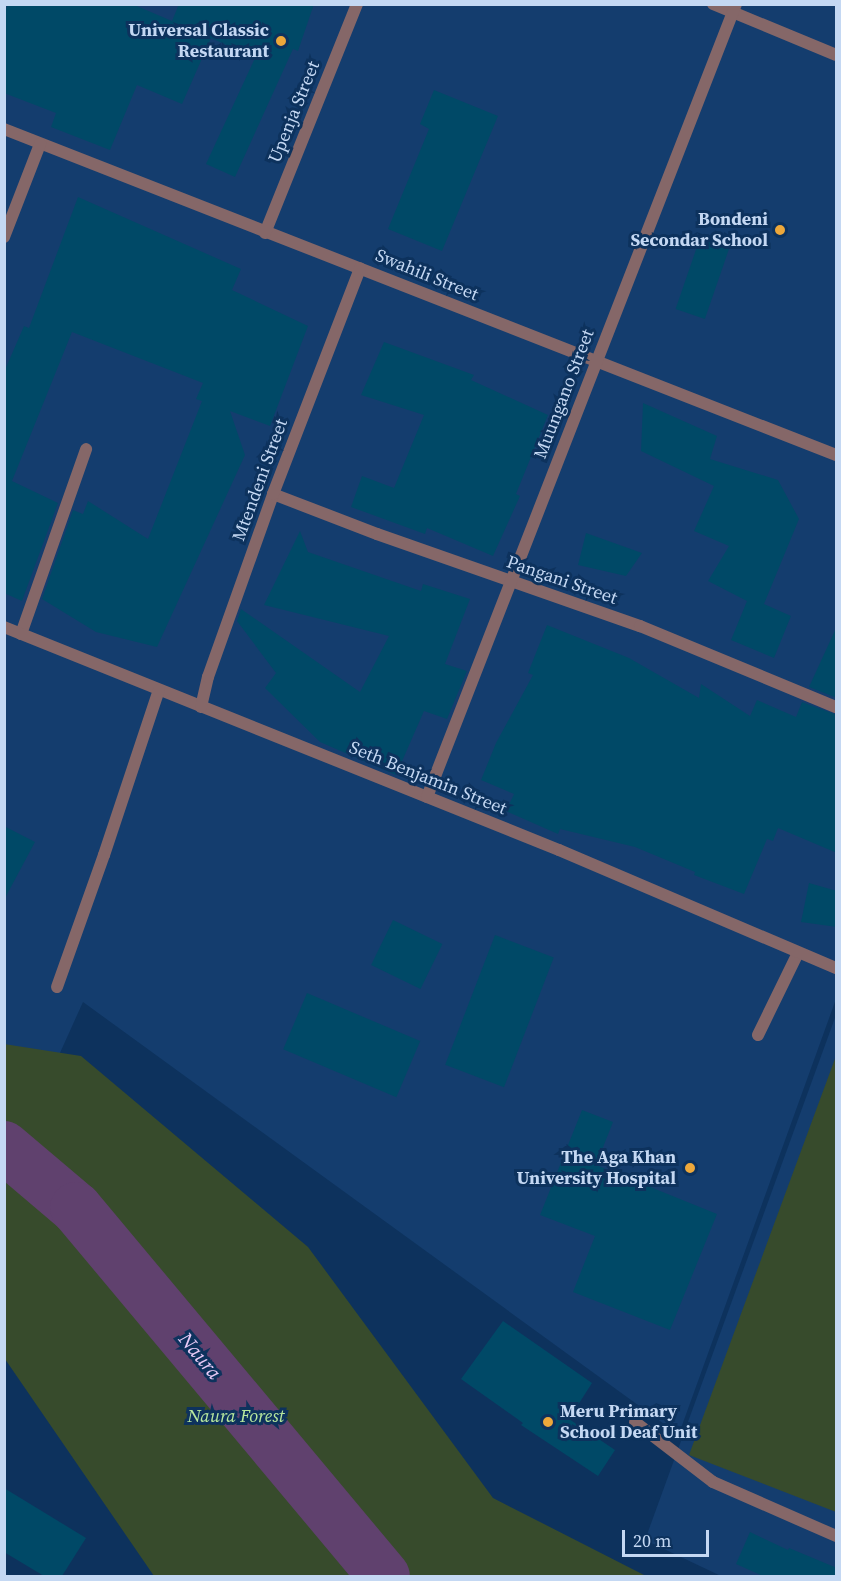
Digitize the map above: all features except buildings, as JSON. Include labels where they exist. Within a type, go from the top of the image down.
[{"type":"street","name":"Upenja Street","points":[[265,233],[357,4]]},
{"type":"street","points":[[713,4],[734,8],[837,55]]},
{"type":"street","name":"Muungano Street","points":[[427,797],[513,582],[595,362],[734,8]]},
{"type":"street","name":"Swahili Street","points":[[4,129],[837,455]]},
{"type":"street","points":[[4,237],[40,144]]},
{"type":"street","name":"Mtendeni Street","points":[[201,707],[208,677],[273,494],[360,268]]},
{"type":"street","points":[[21,634],[86,449]]},
{"type":"street","name":"Pangani Street","points":[[273,494],[640,626],[837,707]]},
{"type":"street","name":"Seth Benjamin Street","points":[[4,627],[427,797],[837,968]]},
{"type":"street","points":[[57,987],[159,690]]},
{"type":"street","points":[[758,1035],[798,953]]},
{"type":"street","points":[[635,1422],[713,1482],[837,1536]]},
{"type":"shaded area","points":[[4,5],[836,5],[836,999],[680,1431],[671,1429],[83,1002],[12,1159],[5,1156]]},
{"type":"shaded area","points":[[836,1015],[836,1576],[721,1576],[645,1540]]},
{"type":"green space","name":"Naura Forest","points":[[4,1044],[81,1056],[308,1247],[493,1498],[646,1576],[154,1576],[5,1359]]},
{"type":"green space","points":[[836,1056],[836,1512],[689,1455]]},
{"type":"waterway","name":"Naura","points":[[4,1147],[76,1208],[384,1576]]},
{"type":"place","name":"Universal Classic Restaurant","points":[[281,41]]},
{"type":"place","name":"Bondeni Secondar School","points":[[780,230]]},
{"type":"place","name":"The Aga Khan University Hospital","points":[[690,1168]]},
{"type":"place","name":"Meru Primary School Deaf Unit","points":[[548,1422]]}]
